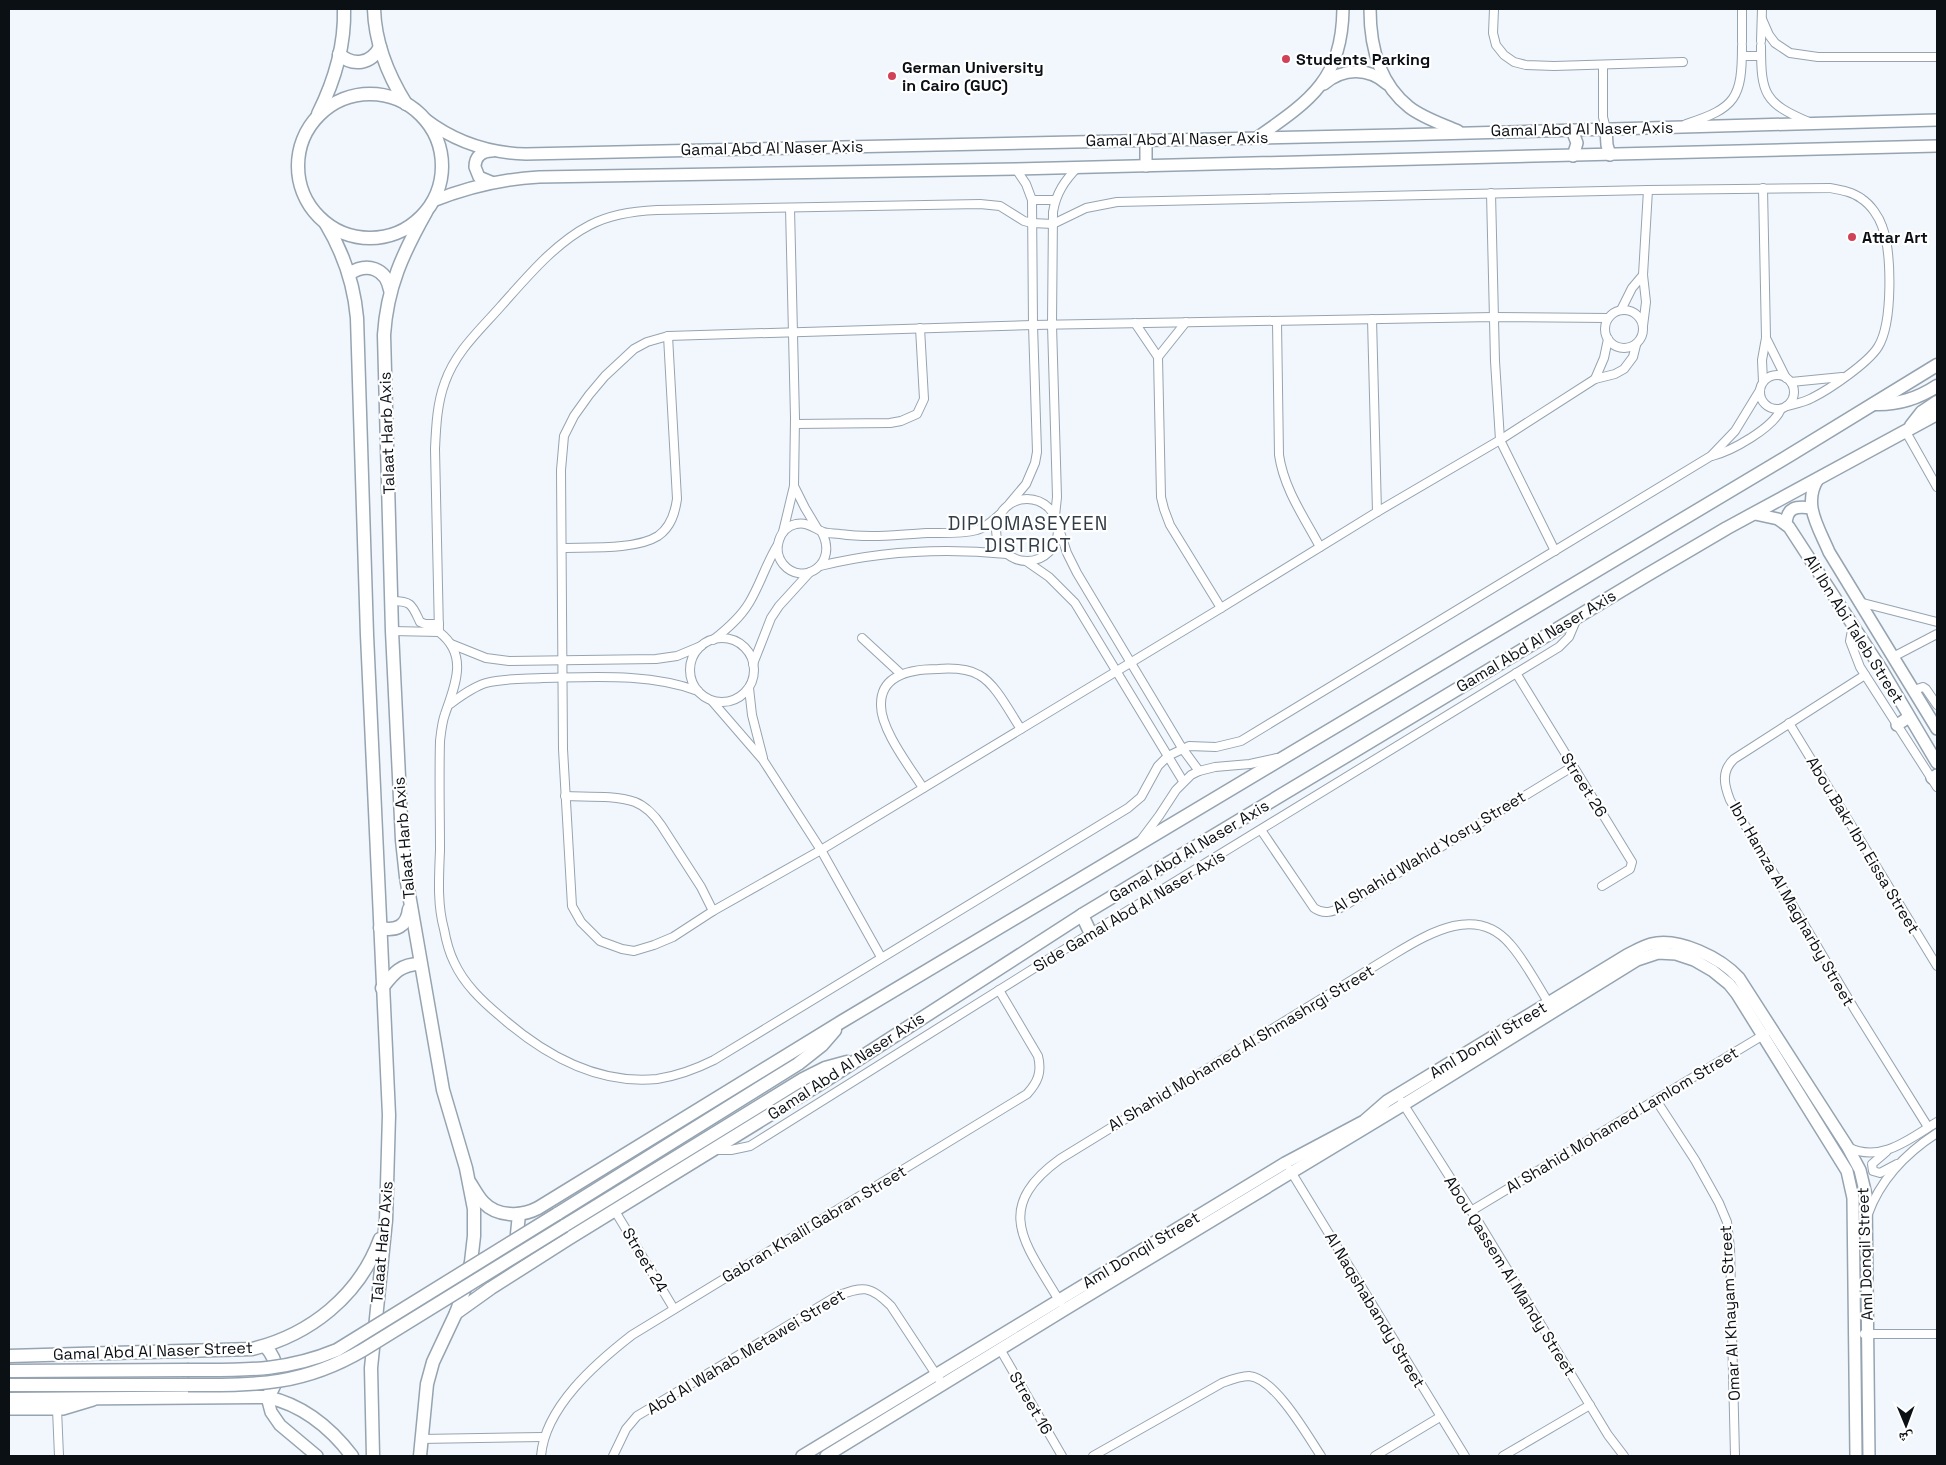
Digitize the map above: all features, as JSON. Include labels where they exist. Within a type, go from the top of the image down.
[{"type":"main road","points":[[316,118],[330,87],[339,54],[344,9]]},
{"type":"main road","points":[[374,9],[380,47],[392,80],[406,104]]},
{"type":"main road","points":[[1321,86],[1334,62],[1340,42],[1343,9]]},
{"type":"main road","points":[[1370,9],[1375,56],[1392,88]]},
{"type":"main road","points":[[339,54],[352,62],[362,62],[374,55],[380,47]]},
{"type":"main road","points":[[1258,138],[1296,110],[1331,78],[1343,73],[1357,71],[1370,74],[1382,80],[1410,107],[1428,118],[1462,132]]},
{"type":"main road","points":[[359,95],[384,96],[406,104],[425,119],[437,140],[442,164],[439,188],[426,212],[406,229],[381,238],[346,235],[326,224],[314,212],[304,197],[298,174],[297,162],[308,128],[316,118],[335,103],[359,95]]},
{"type":"main road","name":"Gamal Abd Al Naser Axis","points":[[425,119],[460,140],[494,151],[526,154],[1258,138],[1937,120]]},
{"type":"main road","points":[[1606,129],[1610,155]]},
{"type":"main road","points":[[1572,130],[1577,142],[1573,156]]},
{"type":"main road","points":[[1146,140],[1146,166]]},
{"type":"main road","name":"Gamal Abd Al Naser Axis","points":[[433,201],[465,189],[494,182],[549,177],[1016,169],[1937,146]]},
{"type":"main road","points":[[494,151],[482,154],[476,159],[475,166],[479,177],[485,181],[494,182]]},
{"type":"main road","name":"Talaat Harb Axis","points":[[420,1456],[420,1439],[433,1362],[456,1313],[465,1288],[473,1244],[474,1209],[470,1183],[443,1090],[410,906],[402,840],[392,631],[384,335],[390,290],[400,260],[426,212]]},
{"type":"main road","name":"Talaat Harb Axis","points":[[326,224],[339,248],[349,274],[357,318],[367,635],[389,1115],[386,1220],[372,1361],[371,1409],[373,1456]]},
{"type":"main road","points":[[349,274],[357,269],[375,268],[383,273],[388,281],[390,290]]},
{"type":"main road","name":"Gamal Abd Al Naser Axis","points":[[518,1214],[538,1208],[840,1022],[1289,755],[1937,365]]},
{"type":"main road","points":[[1874,404],[1890,405],[1902,402],[1921,395],[1937,386]]},
{"type":"main road","points":[[1911,428],[1922,412],[1937,402]]},
{"type":"main road","name":"Gamal Abd Al Naser Axis","points":[[456,1313],[491,1288],[713,1150],[1082,915],[1578,615],[1727,528],[1937,414]]},
{"type":"main road","points":[[1786,524],[1786,517],[1793,508],[1800,506],[1810,508],[1814,485],[1818,479]]},
{"type":"main road","name":"Ali Ibn Abi Taleb Street","points":[[1810,508],[1817,528],[1829,552],[1937,729]]},
{"type":"main road","points":[[1755,514],[1778,519],[1786,524]]},
{"type":"main road","name":"Ali Ibn Abi Taleb Street","points":[[1786,524],[1853,625],[1937,763]]},
{"type":"main road","points":[[1897,725],[1909,717]]},
{"type":"main road","points":[[380,928],[391,930],[402,926],[408,917],[410,906]]},
{"type":"main road","points":[[1082,915],[1092,934]]},
{"type":"main road","name":"Aml Donqil Street","points":[[802,1456],[936,1374],[1061,1305],[1288,1168],[1551,1007],[1640,948],[1651,944],[1668,942],[1702,953],[1730,969],[1744,985],[1767,1033],[1843,1163],[1850,1180],[1854,1198],[1856,1456]]},
{"type":"main road","points":[[382,988],[396,970],[405,965],[420,964]]},
{"type":"main road","points":[[9,1371],[264,1370],[301,1363],[338,1350],[802,1061],[822,1046],[840,1022]]},
{"type":"main road","name":"Aml Donqil Street","points":[[1767,1033],[1847,1146],[1860,1170],[1864,1183],[1869,1456]]},
{"type":"main road","points":[[9,1385],[274,1383],[304,1376],[335,1365],[363,1350],[814,1072],[854,1061]]},
{"type":"main road","points":[[470,1183],[483,1202],[489,1207],[504,1213],[518,1214],[516,1227],[518,1240],[526,1251],[537,1259]]},
{"type":"main road","name":"Gamal Abd Al Naser Street","points":[[9,1356],[252,1349],[265,1346],[292,1336],[316,1322],[347,1294],[371,1259],[386,1220]]},
{"type":"main road","name":"Aml Donqil Street","points":[[826,1456],[1000,1349],[1061,1305]]},
{"type":"main road","points":[[265,1346],[273,1356],[277,1369],[276,1382],[267,1397],[271,1412],[280,1425],[317,1456]]},
{"type":"main road","points":[[9,1399],[267,1397],[287,1402],[305,1411],[325,1426],[352,1456]]},
{"type":"main road","points":[[9,1409],[57,1409],[76,1406],[96,1399]]},
{"type":"street","points":[[1494,9],[1493,33],[1496,45],[1504,55],[1514,62],[1538,66],[1683,62]]},
{"type":"street","points":[[1677,127],[1716,113],[1733,100],[1741,82],[1742,9]]},
{"type":"street","points":[[1762,9],[1761,56],[1764,87],[1770,99],[1780,108],[1814,124]]},
{"type":"street","points":[[1762,19],[1775,43],[1790,53],[1818,57],[1937,57]]},
{"type":"street","points":[[1742,56],[1761,56]]},
{"type":"street","points":[[1602,65],[1603,117],[1606,129]]},
{"type":"street","points":[[1055,516],[1057,497],[1052,325],[1053,224],[1055,200],[1064,184],[1078,167]]},
{"type":"street","points":[[782,534],[788,528],[803,523],[819,530],[861,536],[964,532],[984,527],[999,515],[1026,484],[1035,463],[1037,452],[1032,200],[1026,184],[1016,169]]},
{"type":"street","points":[[1763,188],[1766,338],[1761,371],[1762,386],[1763,402],[1774,409],[1784,408],[1810,399],[1828,389],[1867,360],[1878,347],[1886,328],[1889,313],[1889,281],[1883,227],[1874,211],[1862,198],[1848,192],[1830,188],[1763,188],[1117,202],[1086,208],[1053,224],[1024,221],[1000,206],[980,204],[644,211],[626,213],[592,224],[579,231],[550,256],[472,337],[453,364],[445,382],[436,424],[439,628],[451,644],[456,660],[457,673],[456,685],[444,719],[440,756],[440,906],[443,928],[454,962],[481,1000],[515,1030],[557,1058],[587,1070],[611,1076],[636,1079],[656,1079],[696,1069],[714,1060],[1128,808],[1141,797],[1158,766],[1168,756],[1182,748],[1196,746],[1216,748],[1241,741],[1710,456],[1735,431],[1762,386],[1774,376],[1788,380],[1844,377]]},
{"type":"street","points":[[1608,318],[1494,317],[792,331],[668,336],[647,342],[626,355],[589,395],[568,426],[564,436],[561,470],[562,678],[565,796],[572,906],[581,922],[600,941],[634,951],[673,937],[713,911],[821,850],[1376,512],[1500,440],[1595,379],[1624,369],[1633,357],[1636,345],[1641,339],[1644,326],[1646,302],[1643,275],[1648,190]]},
{"type":"street","points":[[1491,193],[1494,317],[1500,440],[1555,551]]},
{"type":"street","points":[[1032,200],[1055,200]]},
{"type":"street","points":[[451,644],[475,654],[498,660],[668,658],[712,640],[729,627],[748,604],[782,534],[794,486],[790,208]]},
{"type":"street","points":[[1621,310],[1632,288],[1643,275]]},
{"type":"street","points":[[1636,345],[1620,348],[1613,345],[1605,332],[1605,325],[1608,318],[1614,313],[1621,310],[1629,310],[1636,313],[1644,326]]},
{"type":"street","points":[[1372,319],[1376,512]]},
{"type":"street","points":[[1158,357],[1186,322]]},
{"type":"street","points":[[1276,322],[1281,467],[1289,490],[1320,547]]},
{"type":"street","points":[[1135,323],[1158,357],[1161,497],[1164,509],[1170,525],[1221,608]]},
{"type":"street","points":[[794,424],[890,423],[901,421],[917,414],[924,400],[920,328]]},
{"type":"street","points":[[562,548],[640,543],[658,536],[671,521],[677,499],[668,336]]},
{"type":"street","points":[[1710,456],[1730,451],[1767,426],[1794,395],[1766,338]]},
{"type":"street","points":[[1595,379],[1604,358],[1608,339]]},
{"type":"street","points":[[1937,419],[1911,428],[1937,487]]},
{"type":"street","points":[[794,486],[805,508],[826,540],[825,558],[820,566]]},
{"type":"street","points":[[1010,503],[1030,498],[1041,501],[1055,516],[1070,562],[1182,748],[1199,771]]},
{"type":"street","points":[[999,515],[996,525],[996,536],[1000,546],[1007,554],[1016,559],[1026,561],[1050,576],[1068,594],[1183,781]]},
{"type":"street","points":[[1026,561],[1042,557],[1054,547],[1058,537],[1058,526]]},
{"type":"street","points":[[777,546],[781,562],[786,568],[802,573],[810,572]]},
{"type":"street","points":[[753,664],[771,618],[779,606],[810,572],[820,566],[851,558],[886,554],[963,551],[1007,554]]},
{"type":"street","points":[[392,601],[402,601],[410,604],[416,611],[420,622],[439,628]]},
{"type":"street","points":[[1860,602],[1937,622]]},
{"type":"street","name":"Side Gamal Abd Al Naser Axis","points":[[713,1150],[731,1150],[750,1146],[999,990],[1565,643],[1578,615]]},
{"type":"street","points":[[1853,625],[1850,635],[1852,648],[1865,675],[1936,780]]},
{"type":"street","points":[[392,631],[439,628]]},
{"type":"street","points":[[1893,657],[1937,634]]},
{"type":"street","points":[[712,640],[721,638],[738,643],[750,656],[754,673],[749,688],[752,716],[764,760]]},
{"type":"street","points":[[862,638],[901,674]]},
{"type":"street","points":[[698,691],[690,673],[691,663],[701,646]]},
{"type":"street","points":[[923,788],[892,736],[882,713],[880,705],[885,687],[892,678],[920,669],[950,668],[979,674],[994,688],[1021,729]]},
{"type":"street","name":"Street 26","points":[[1516,673],[1632,862],[1630,869],[1602,886]]},
{"type":"street","name":"Ibn Hamza Al Magharby Street","points":[[1865,675],[1730,763],[1725,775],[1726,788],[1730,800],[1855,1010],[1928,1127]]},
{"type":"street","points":[[450,704],[486,683],[512,679],[640,679],[670,683],[698,691],[712,701],[764,760],[821,850],[881,957]]},
{"type":"street","points":[[1914,690],[1923,687],[1937,705]]},
{"type":"street","points":[[712,701],[726,702],[737,698],[749,688]]},
{"type":"street","name":"Abou Bakr Ibn Eissa Street","points":[[1789,724],[1937,966]]},
{"type":"street","points":[[1136,846],[1183,781],[1199,771],[1250,764],[1289,755]]},
{"type":"street","name":"Al Shahid Wahid Yosry Street","points":[[1261,830],[1314,908],[1319,912],[1330,912],[1344,906],[1572,767]]},
{"type":"street","points":[[565,796],[635,802],[644,808],[661,825],[713,911]]},
{"type":"street","name":"Al Shahid Mohamed Al Shmashrgi Street","points":[[1061,1305],[1024,1239],[1020,1225],[1019,1214],[1021,1206],[1033,1182],[1060,1159],[1396,953],[1447,928],[1467,924],[1485,926],[1500,934],[1511,945],[1551,1007]]},
{"type":"street","name":"Gabran Khalil Gabran Street","points":[[541,1456],[544,1437],[551,1421],[564,1401],[590,1373],[632,1335],[1019,1098],[1034,1086],[1040,1072],[1038,1056],[999,990]]},
{"type":"street","name":"Al Shahid Mohamed Lamlom Street","points":[[1471,1211],[1767,1033]]},
{"type":"street","name":"Abou Qassem Al Mahdy Street","points":[[1400,1100],[1471,1211],[1612,1441],[1624,1456]]},
{"type":"street","name":"Omar Al Khayam Street","points":[[1656,1100],[1695,1160],[1719,1203],[1727,1222],[1730,1248],[1735,1456]]},
{"type":"street","points":[[1898,1163],[1880,1173],[1873,1171],[1872,1164],[1887,1150],[1937,1122]]},
{"type":"street","points":[[1866,1220],[1878,1192],[1898,1163],[1913,1149],[1937,1134]]},
{"type":"street","points":[[1847,1146],[1864,1152],[1876,1153],[1887,1150]]},
{"type":"street","name":"Al Naqshabandy Street","points":[[1288,1168],[1465,1456]]},
{"type":"street","name":"Street 24","points":[[615,1211],[674,1309]]},
{"type":"street","name":"Abd Al Wahab Metawei Street","points":[[613,1456],[626,1429],[637,1416],[837,1296],[856,1288],[872,1291],[883,1297],[891,1306],[943,1385]]},
{"type":"street","points":[[1855,1334],[1937,1334]]},
{"type":"street","name":"Street 16","points":[[1000,1349],[1062,1456]]},
{"type":"street","points":[[1093,1456],[1222,1383],[1249,1376],[1264,1382],[1276,1393],[1321,1456]]},
{"type":"street","points":[[1503,1456],[1590,1405]]},
{"type":"street","points":[[57,1409],[59,1456]]},
{"type":"street","points":[[1376,1456],[1440,1417]]},
{"type":"street","points":[[420,1439],[544,1437]]},
{"type":"place","name":"Students Parking","points":[[1286,59]]},
{"type":"place","name":"German University in Cairo (GUC)","points":[[892,76]]},
{"type":"place","name":"Attar Art","points":[[1852,237]]},
{"type":"district","name":"DIPLOMASEYEEN DISTRICT","points":[[1028,534]]}]
